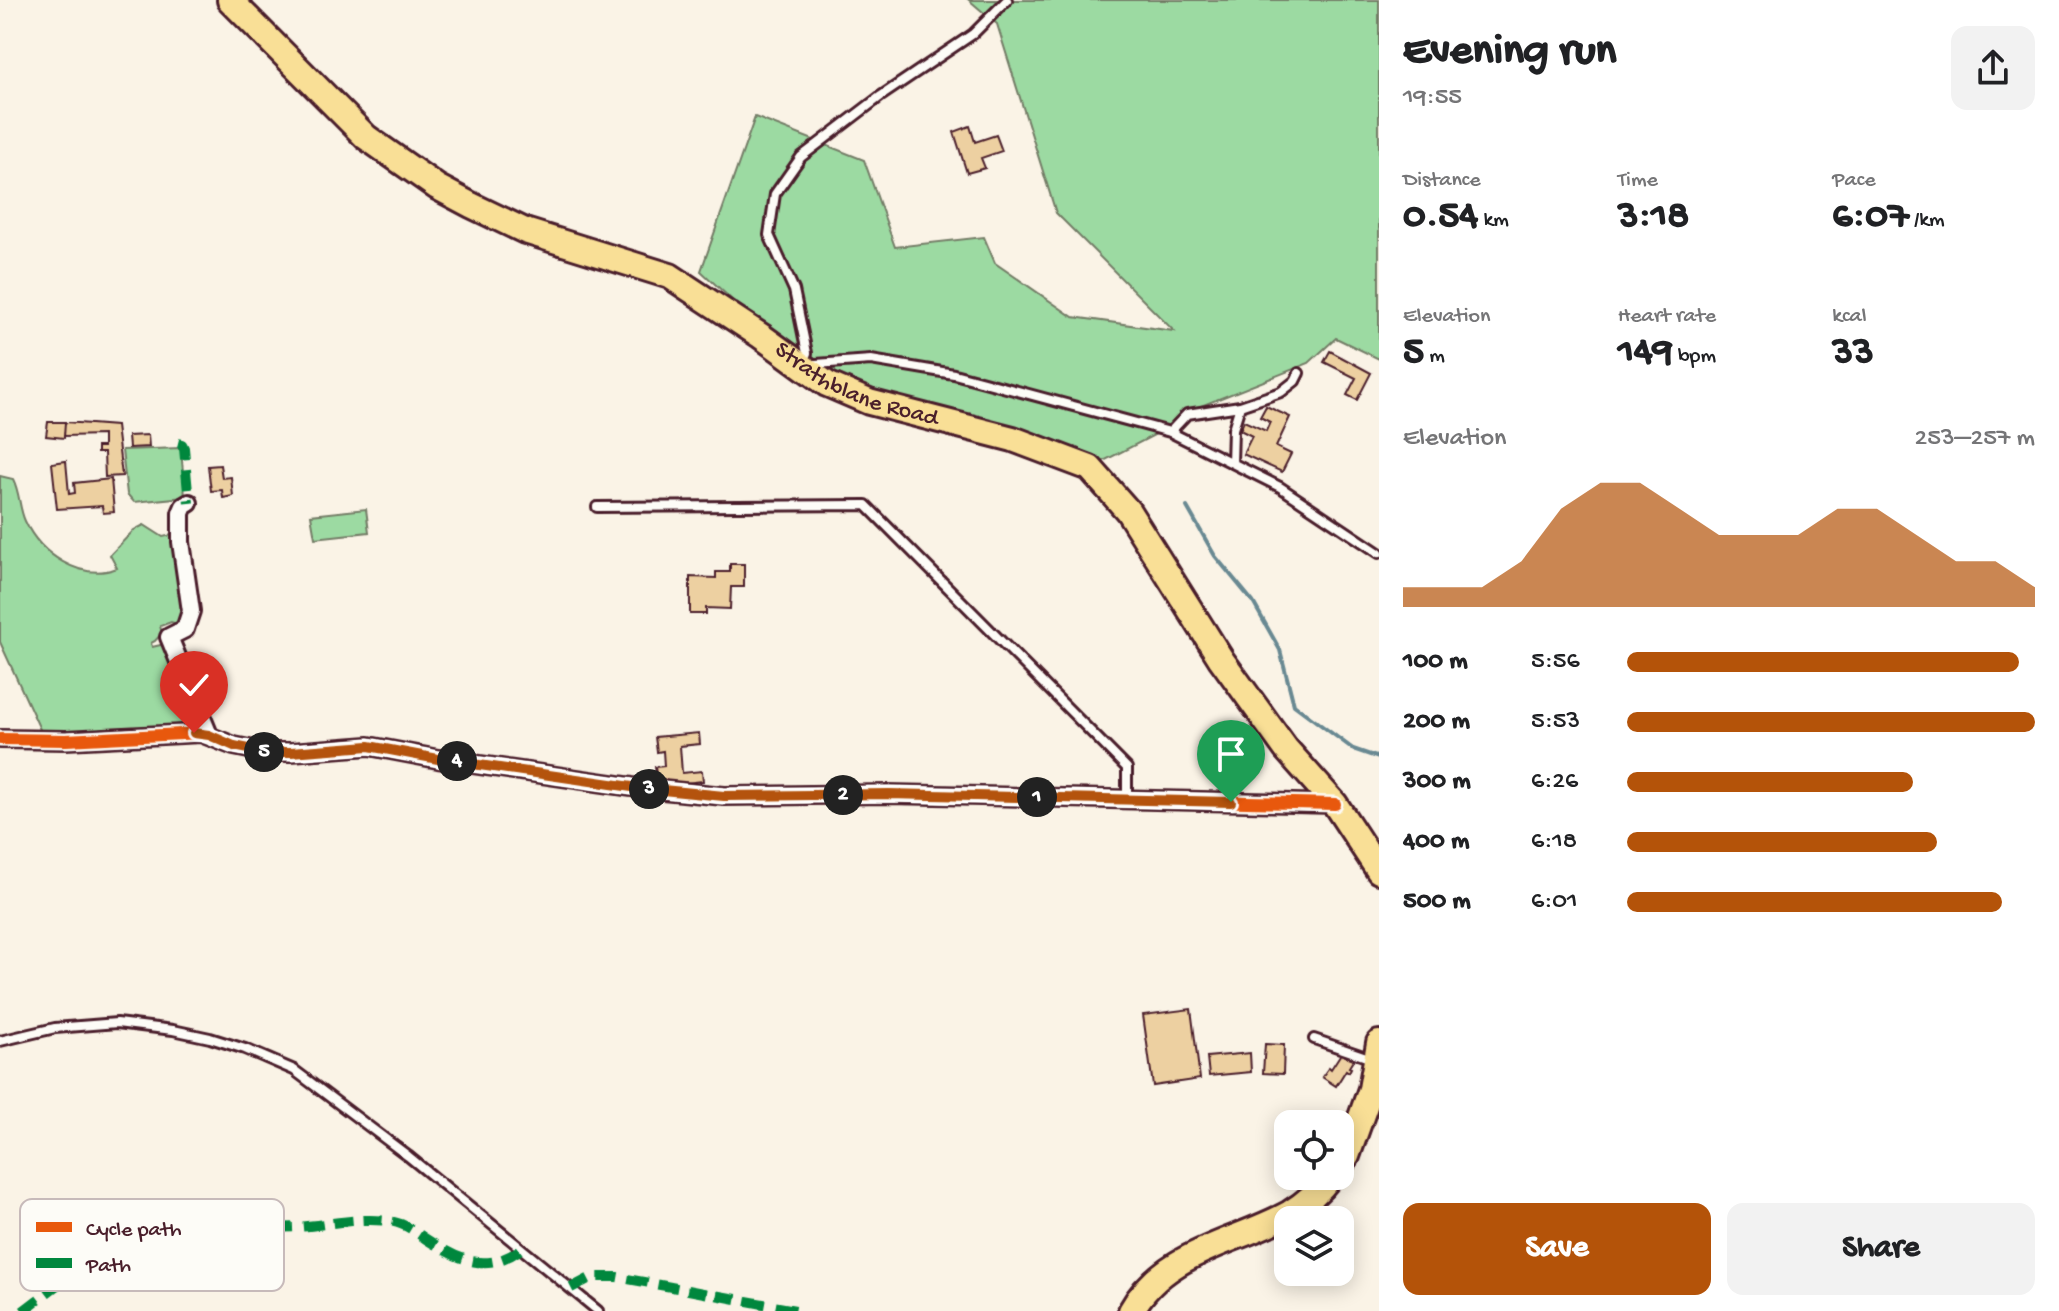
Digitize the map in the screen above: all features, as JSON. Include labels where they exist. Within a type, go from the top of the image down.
[{"type":"main road","name":"Strathblane Road","points":[[230,0],[366,137],[437,187],[525,231],[670,276],[827,384],[915,415],[1013,439],[1090,468],[1128,511],[1221,659],[1276,736],[1335,804],[1379,871]]},
{"type":"main road","points":[[1354,1136],[1371,1089],[1378,1052]]},
{"type":"main road","points":[[1131,1311],[1138,1298],[1166,1270],[1199,1252],[1291,1212],[1319,1190]]},
{"type":"street","points":[[189,503],[181,513],[181,542],[191,611],[185,629],[169,637],[209,735]]},
{"type":"street","points":[[0,739],[66,740],[201,733],[234,746],[264,752],[369,746],[632,787],[724,796],[889,794],[1335,804]]},
{"type":"lane","points":[[1007,0],[973,34],[881,96],[801,157],[775,194],[769,235],[794,290],[807,353],[802,365],[871,360],[954,374],[1170,432],[1280,487],[1379,553]]},
{"type":"lane","points":[[1170,432],[1187,414],[1240,406],[1281,392],[1295,381],[1299,373]]},
{"type":"lane","points":[[1232,463],[1233,429],[1240,406]]},
{"type":"lane","points":[[597,507],[866,505],[1127,768],[1127,799]]},
{"type":"lane","points":[[0,1041],[55,1028],[117,1023],[210,1038],[294,1070],[408,1156],[598,1311]]},
{"type":"lane","points":[[1314,1039],[1378,1052]]},
{"type":"green space","points":[[969,0],[1379,0],[1379,359],[1336,338],[1309,363],[1188,411],[1168,428],[1090,468],[915,415],[802,365],[701,271],[755,117],[864,160],[895,247],[984,237],[995,263],[1073,317],[1174,331],[1056,213],[997,24]]},
{"type":"green space","points":[[181,448],[185,497],[134,502],[127,494],[122,450]]},
{"type":"green space","points":[[0,476],[13,479],[25,521],[41,544],[51,554],[76,568],[103,571],[117,568],[110,555],[134,530],[144,525],[163,537],[172,535],[184,614],[175,629],[171,622],[160,626],[162,633],[151,643],[152,647],[165,644],[196,719],[195,726],[43,736],[0,642]]},
{"type":"green space","points":[[366,509],[369,532],[315,538],[311,515]]},
{"type":"building","points":[[970,126],[975,142],[996,135],[1002,151],[981,158],[985,168],[967,173],[954,132]]},
{"type":"building","points":[[1330,351],[1371,373],[1357,400],[1347,395],[1356,378],[1324,362]]},
{"type":"building","points":[[1266,406],[1290,417],[1276,447],[1291,454],[1282,472],[1243,454],[1252,436],[1240,430],[1244,421],[1266,431],[1270,422],[1260,417]]},
{"type":"building","points":[[48,422],[65,422],[64,438],[46,436]]},
{"type":"building","points":[[65,422],[116,426],[122,476],[105,477],[104,453],[97,453],[97,447],[103,447],[103,435],[64,436]]},
{"type":"building","points":[[148,435],[149,447],[129,448],[128,436]]},
{"type":"building","points":[[66,461],[69,494],[75,493],[74,483],[111,479],[114,512],[103,513],[102,506],[57,509],[52,463]]},
{"type":"building","points":[[220,465],[222,478],[231,477],[233,496],[223,498],[222,490],[211,491],[208,466]]},
{"type":"building","points":[[730,564],[744,564],[744,587],[731,587],[730,609],[706,608],[706,614],[690,614],[690,577],[716,578],[716,572],[730,572]]},
{"type":"building","points":[[699,733],[700,744],[680,746],[682,773],[702,771],[703,781],[667,785],[666,780],[657,781],[655,767],[664,766],[663,751],[657,752],[655,737]]},
{"type":"building","points":[[1191,1009],[1200,1079],[1153,1086],[1143,1015]]},
{"type":"building","points":[[1265,1044],[1284,1045],[1283,1074],[1263,1073]]},
{"type":"building","points":[[1342,1052],[1354,1059],[1349,1072],[1346,1070],[1336,1086],[1322,1077]]},
{"type":"building","points":[[1250,1053],[1251,1072],[1209,1076],[1207,1057]]},
{"type":"waterway","points":[[1187,507],[1215,556],[1253,602],[1280,650],[1294,705],[1353,749],[1379,758]]},
{"type":"marked path","points":[[178,443],[184,448],[189,503]]},
{"type":"marked path","points":[[284,1227],[354,1221],[393,1222],[450,1253],[473,1261],[496,1261],[521,1249]]},
{"type":"marked path","points":[[571,1288],[592,1277],[617,1277],[801,1311]]},
{"type":"marked path","points":[[23,1311],[49,1291]]},
{"type":"cycle path","points":[[0,739],[66,740],[201,733],[234,746],[264,752],[369,746],[632,787],[724,796],[889,794],[1335,804]]},
{"type":"route","points":[[194,733],[264,752],[369,746],[632,787],[724,796],[889,794],[1231,802]]}]
